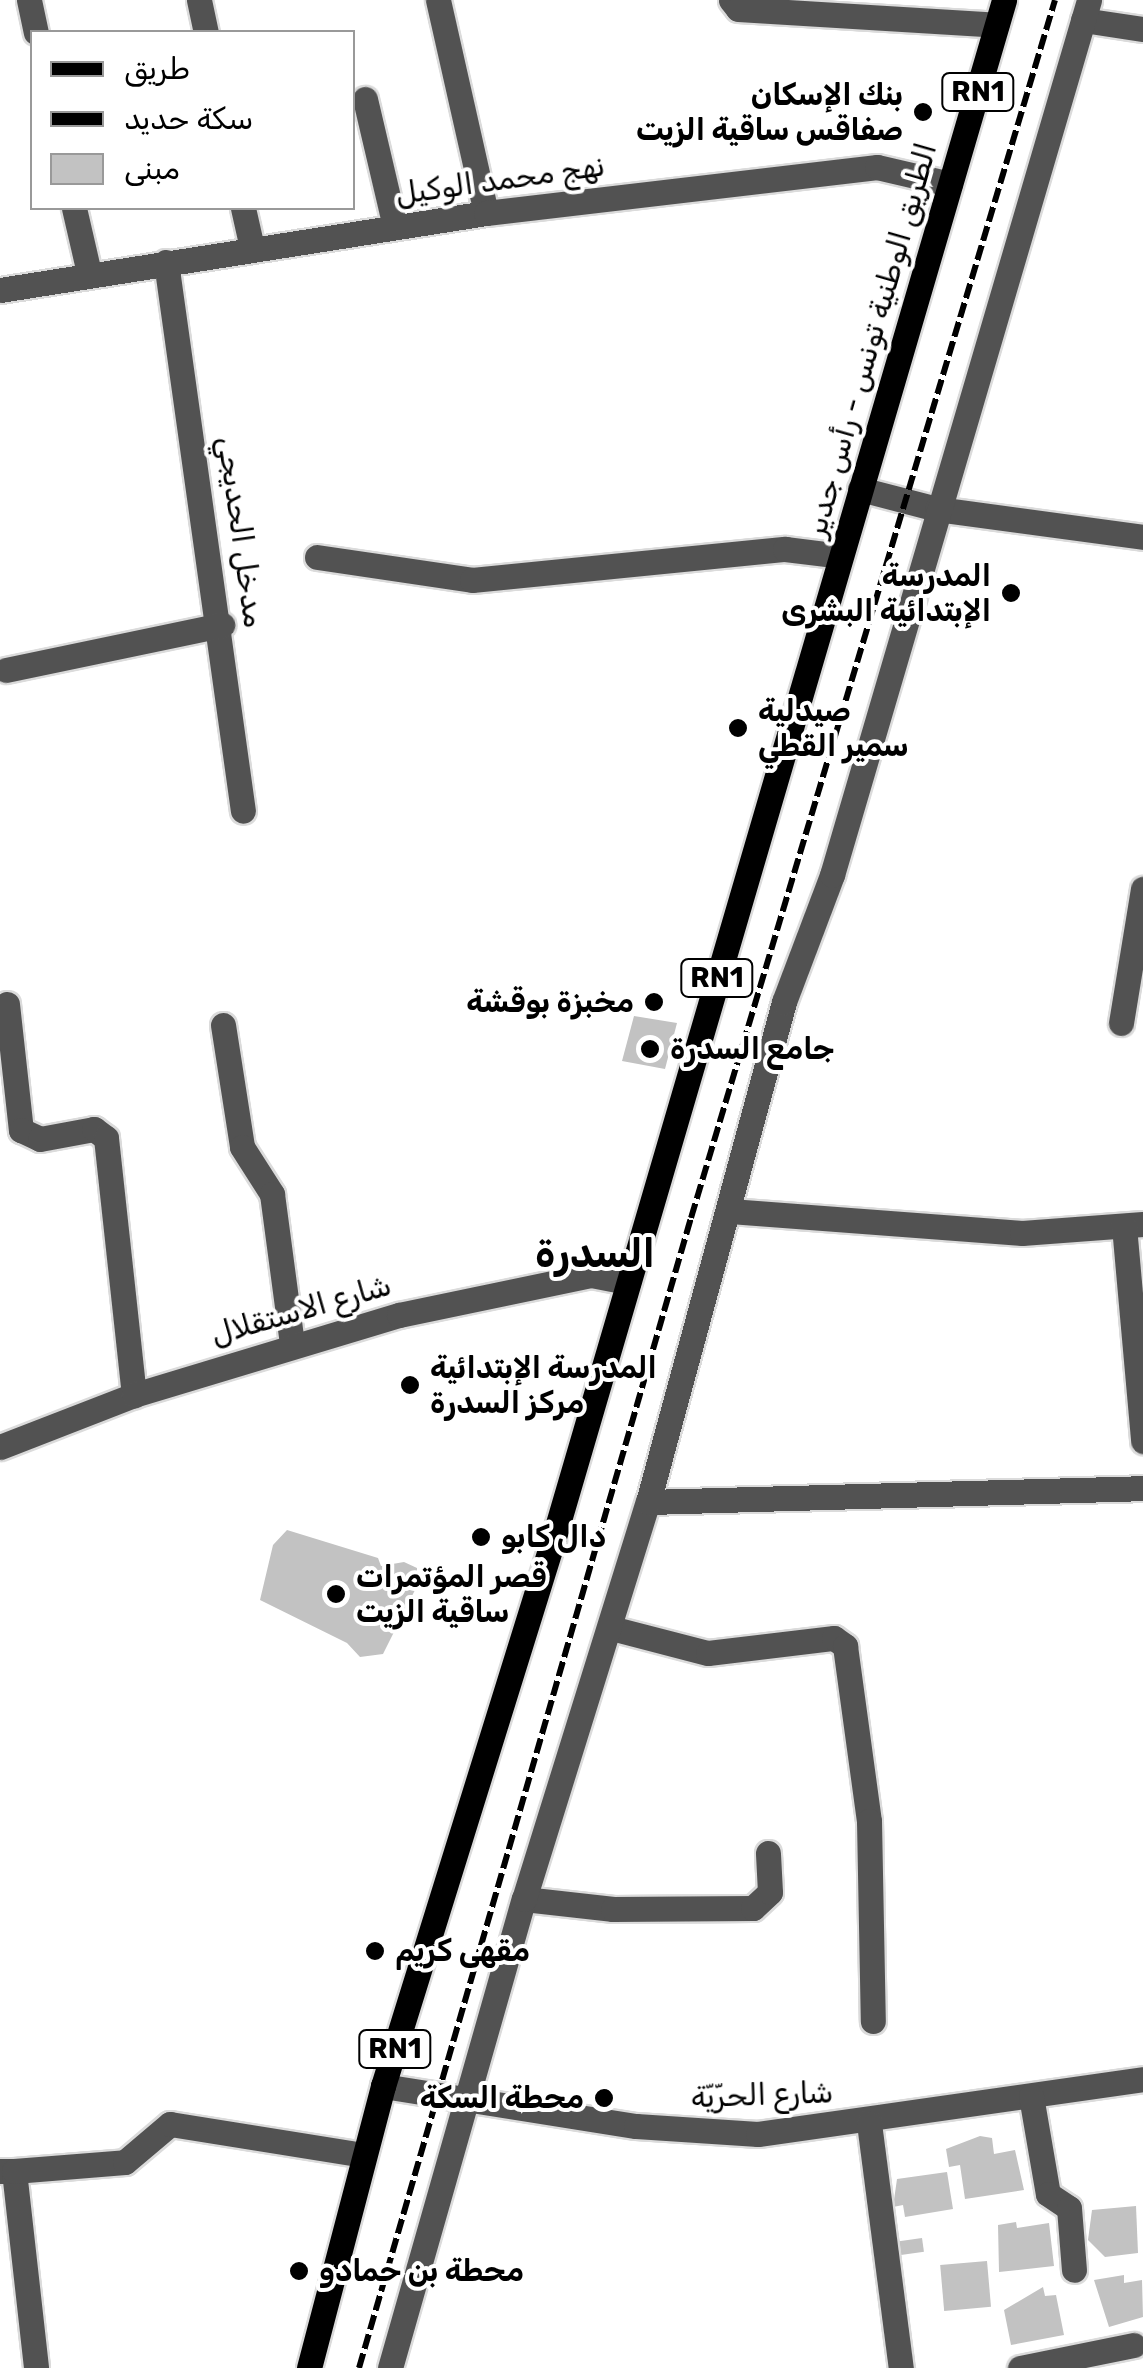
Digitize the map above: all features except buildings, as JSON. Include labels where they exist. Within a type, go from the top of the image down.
[{"type":"main road","name":"الطريق الوطنية تونس - رأس جدير","points":[[309,2368],[383,2086],[628,1282],[1004,0]]},
{"type":"street","points":[[29,0],[36,30]]},
{"type":"street","points":[[199,0],[206,30]]},
{"type":"street","points":[[438,0],[486,214]]},
{"type":"street","points":[[731,0],[738,9],[997,26]]},
{"type":"street","points":[[390,2368],[524,1900],[648,1502],[780,1016],[832,875],[1086,10],[1143,29]]},
{"type":"street","points":[[364,99],[395,227]]},
{"type":"street","name":"نهج محمد الوكيل","points":[[0,290],[89,273],[486,214],[877,167],[950,184]]},
{"type":"street","points":[[74,210],[89,273]]},
{"type":"street","points":[[243,210],[252,248]]},
{"type":"street","name":"مدخل الحديجي","points":[[166,262],[222,625],[243,811]]},
{"type":"street","points":[[860,489],[937,509],[1143,537]]},
{"type":"street","points":[[317,557],[472,580],[786,549],[841,556]]},
{"type":"street","points":[[6,670],[222,625]]},
{"type":"street","points":[[1122,1023],[1143,889]]},
{"type":"street","points":[[6,1004],[21,1130],[40,1138],[94,1129],[106,1138],[134,1394]]},
{"type":"street","points":[[223,1025],[242,1147],[272,1194],[292,1344]]},
{"type":"street","points":[[730,1211],[916,1229],[1022,1233],[1134,1225],[1143,1441]]},
{"type":"street","name":"شارع الاستقلال","points":[[0,1447],[134,1394],[292,1344],[510,1288],[592,1275],[628,1282]]},
{"type":"street","points":[[648,1502],[1143,1488]]},
{"type":"street","points":[[611,1628],[708,1653],[834,1638],[846,1646],[870,1821],[873,2021]]},
{"type":"street","points":[[524,1900],[613,1909],[752,1908],[770,1892],[768,1853]]},
{"type":"street","name":"شارع الحرّيّة","points":[[383,2086],[466,2102],[706,2133],[869,2123],[1143,2079]]},
{"type":"street","points":[[1031,2096],[1048,2194],[1068,2208],[1074,2270]]},
{"type":"street","points":[[869,2123],[901,2368]]},
{"type":"street","points":[[36,2368],[7,2171],[126,2162],[170,2124],[364,2155]]},
{"type":"street","points":[[1020,2368],[1134,2345]]},
{"type":"railway","points":[[359,2368],[691,1218],[1055,0]]},
{"type":"place","name":"بنك الإسكان صفاقس ساقية الزيت","points":[[923,112]]},
{"type":"place","name":"المدرسة الإبتدائية البشرى","points":[[1011,593]]},
{"type":"place","name":"صيدلية سمير القطي","points":[[738,728]]},
{"type":"place","name":"مخبزة بوقشة","points":[[654,1002]]},
{"type":"place","name":"جامع السدرة","points":[[650,1049]]},
{"type":"place","name":"المدرسة الإبتدائية مركز السدرة","points":[[410,1385]]},
{"type":"place","name":"دال كابو","points":[[481,1537]]},
{"type":"place","name":"قصر المؤتمرات ساقية الزيت","points":[[336,1594]]},
{"type":"place","name":"مقهى كريم","points":[[375,1951]]},
{"type":"place","name":"محطة السكة","points":[[604,2098]]},
{"type":"place","name":"محطة بن حمادو","points":[[299,2271]]},
{"type":"district","name":"السدرة","points":[[595,1254]]}]
